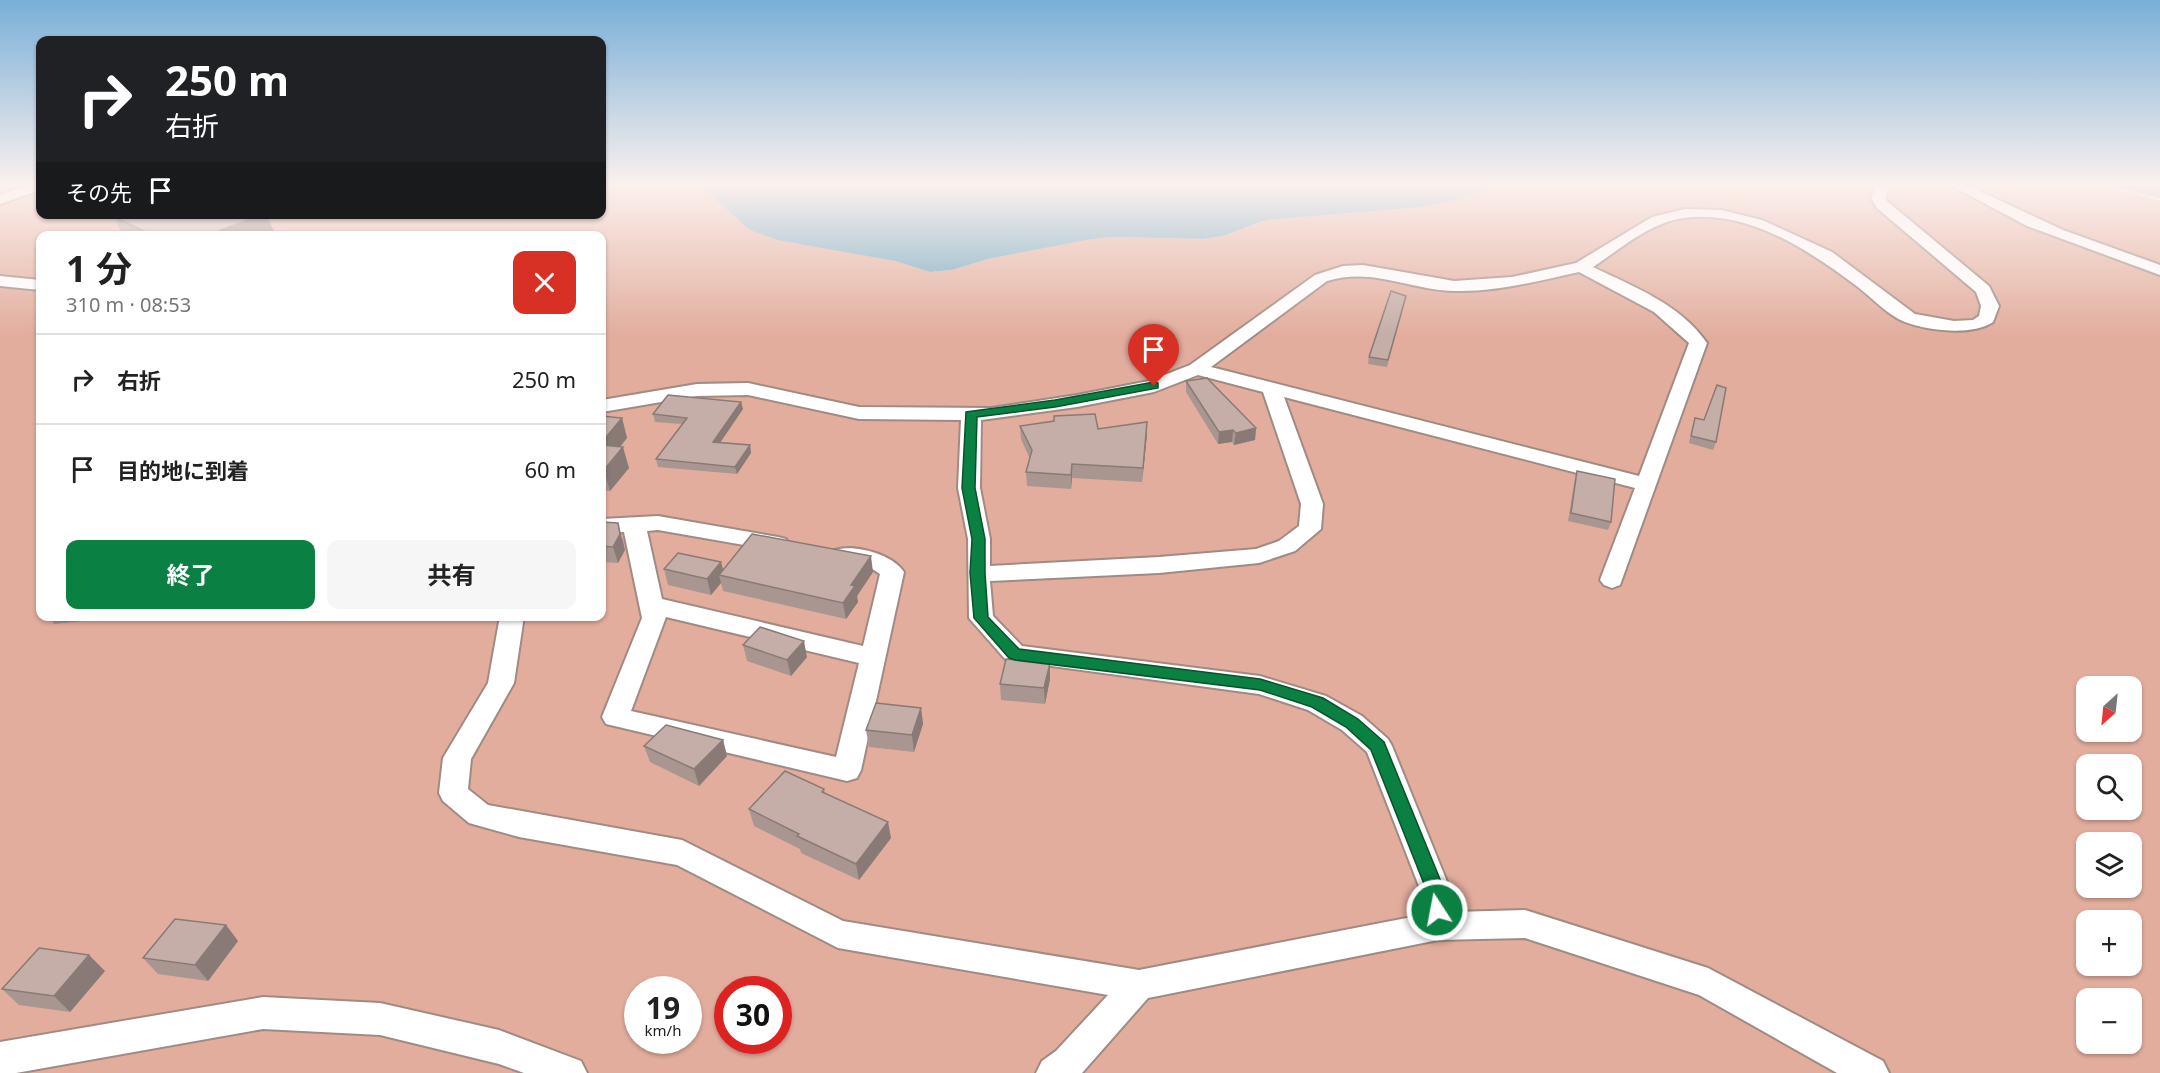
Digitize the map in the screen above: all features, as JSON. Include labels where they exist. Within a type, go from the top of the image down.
[{"type":"street","points":[[606,405],[697,390],[748,389],[859,413],[991,414],[1066,402],[1154,386],[1197,369],[1321,278],[1343,271],[1363,270],[1454,286],[1479,286],[1581,267],[1631,236]]},
{"type":"street","points":[[1785,236],[1826,255],[1910,318],[1954,326],[1977,325],[1987,318],[1990,306],[1983,290],[1919,236]]},
{"type":"street","points":[[2063,236],[2160,270]]},
{"type":"street","points":[[1581,267],[1652,303],[1685,325],[1698,343],[1612,580]]},
{"type":"street","points":[[0,281],[36,285]]},
{"type":"street","points":[[1197,369],[1646,484]]},
{"type":"street","points":[[978,573],[1159,565],[1259,556],[1287,546],[1310,529],[1312,504],[1271,388]]},
{"type":"street","points":[[971,415],[969,488],[979,539],[978,573],[981,618],[1015,654],[1260,685],[1317,703],[1352,723],[1378,746],[1437,894],[1438,926]]},
{"type":"street","points":[[606,526],[634,524],[658,523],[878,561],[892,572],[847,770],[615,717],[654,618],[634,524]]},
{"type":"street","points":[[651,605],[873,657]]},
{"type":"street","points":[[511,621],[501,683],[457,758],[453,793],[479,815],[519,825],[682,853],[838,934],[1139,985],[1438,926],[1525,924],[1708,983],[1871,1073]]},
{"type":"street","points":[[1054,1073],[1068,1063],[1139,985]]},
{"type":"street","points":[[0,1059],[263,1013],[380,1019],[499,1047],[569,1073]]},
{"type":"shaded area","points":[[0,236],[36,236],[36,621],[606,621],[606,236],[799,236],[832,249],[895,261],[930,272],[952,270],[988,259],[1110,237],[1204,239],[1223,236],[2160,236],[2160,1073],[0,1073]]},
{"type":"water","points":[[767,236],[1223,236],[1204,239],[1111,237],[1086,240],[988,259],[952,270],[930,272],[895,261]]},
{"type":"building","points":[[1391,291],[1406,296],[1388,360],[1369,357]]},
{"type":"building","points":[[1207,378],[1256,428],[1236,433],[1233,430],[1219,432],[1186,381]]},
{"type":"building","points":[[1717,385],[1726,388],[1716,442],[1691,436],[1695,418],[1704,420]]},
{"type":"building","points":[[668,395],[741,402],[713,442],[750,445],[735,467],[656,459],[687,418],[653,414]]},
{"type":"building","points":[[1095,414],[1098,429],[1147,422],[1143,468],[1072,464],[1071,475],[1026,472],[1032,450],[1020,426],[1054,421],[1054,416]]},
{"type":"building","points":[[606,416],[622,418],[606,437]]},
{"type":"building","points":[[606,445],[623,447],[606,468]]},
{"type":"building","points":[[1577,471],[1615,479],[1611,522],[1571,513]]},
{"type":"building","points":[[606,522],[618,523],[620,534],[613,547],[606,546]]},
{"type":"building","points":[[752,534],[871,556],[851,585],[855,586],[843,603],[719,575]]},
{"type":"building","points":[[678,553],[721,562],[707,579],[664,569]]},
{"type":"building","points":[[760,627],[804,641],[787,660],[743,645]]},
{"type":"building","points":[[1006,659],[1050,663],[1044,688],[1000,684]]},
{"type":"building","points":[[876,703],[921,708],[912,735],[866,730]]},
{"type":"building","points":[[666,725],[723,740],[694,769],[644,746]]},
{"type":"building","points":[[785,771],[824,789],[822,792],[888,822],[856,864],[797,836],[799,834],[749,809]]},
{"type":"building","points":[[175,919],[226,925],[195,965],[143,958]]},
{"type":"building","points":[[39,948],[89,955],[54,996],[2,989]]},
{"type":"route","points":[[1154,386],[1055,404],[971,415],[969,488],[979,539],[978,573],[981,618],[1015,654],[1260,685],[1317,703],[1352,723],[1378,746],[1437,894],[1437,910]]}]
